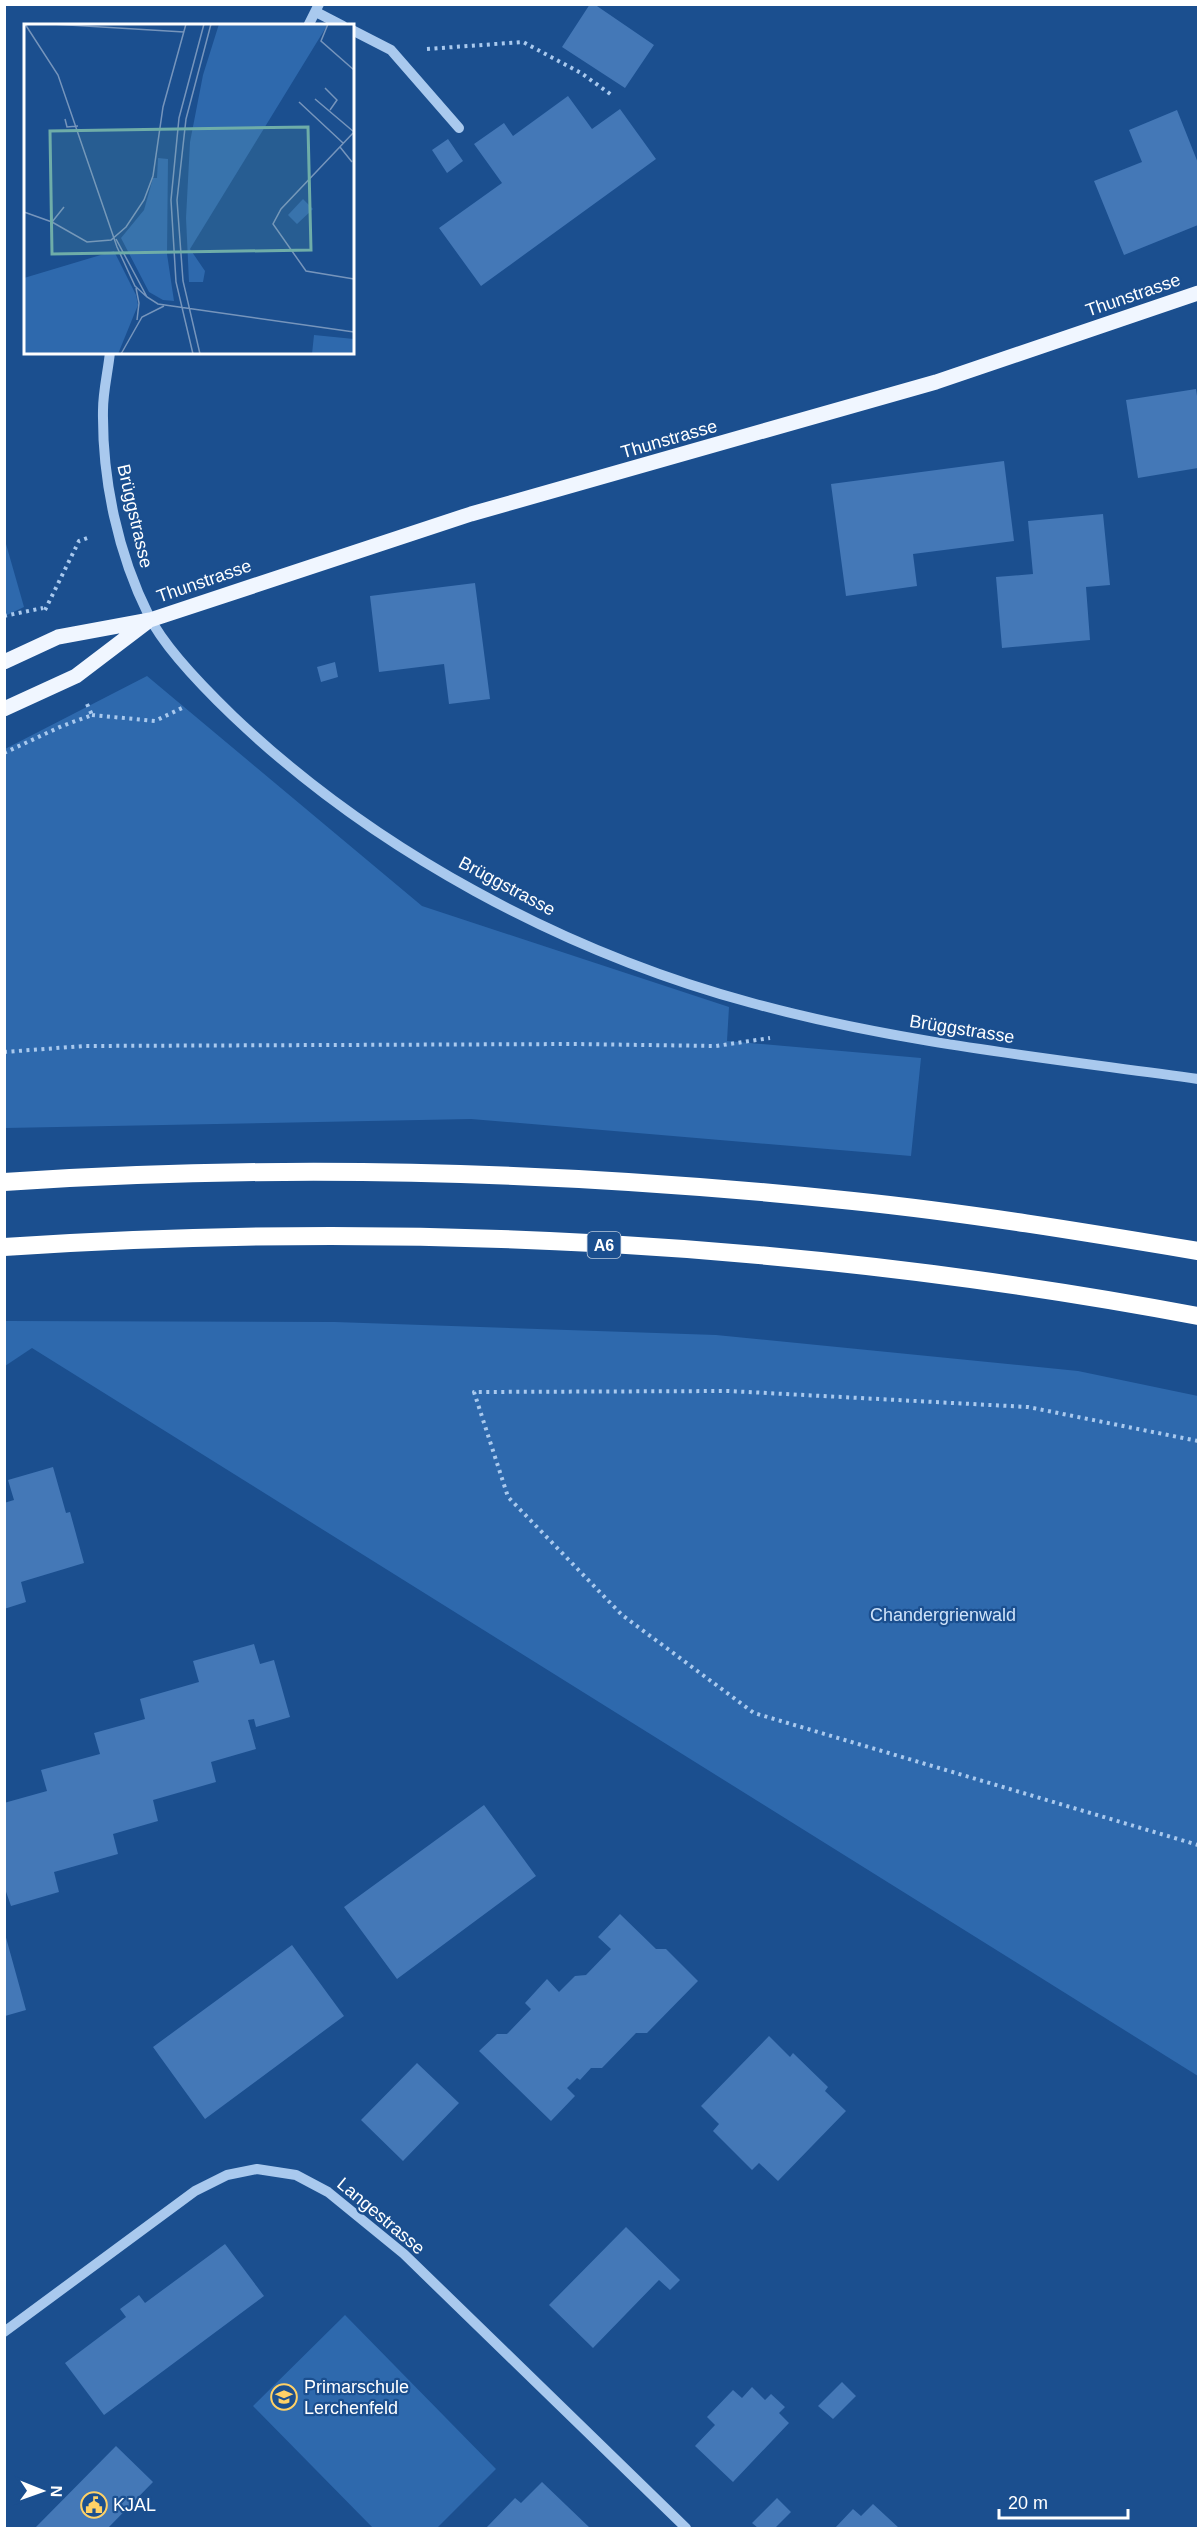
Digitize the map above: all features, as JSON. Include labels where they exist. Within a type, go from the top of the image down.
[{"type":"highway","points":[[4,1182],[247,1172],[395,1172],[627,1181],[900,1206],[1067,1229],[1198,1251]]},
{"type":"highway","name":"A6","points":[[4,1247],[169,1239],[394,1236],[623,1246],[737,1254],[960,1279],[1198,1316]]},
{"type":"main road","name":"Thunstrasse","points":[[150,620],[471,514],[936,382],[1198,293]]},
{"type":"main road","points":[[4,662],[58,637],[150,620]]},
{"type":"main road","points":[[4,709],[76,676],[150,620]]},
{"type":"street","points":[[309,24],[317,8],[340,24]]},
{"type":"street","points":[[354,31],[391,50],[459,128]]},
{"type":"street","name":"Brüggstrasse","points":[[110,354],[103,409],[106,466],[117,525],[134,581],[150,620],[211,694],[295,772],[353,815],[519,915],[636,966],[749,1003],[837,1025],[927,1041],[1198,1079]]},
{"type":"street","name":"Langestrasse","points":[[4,2332],[195,2191],[226,2175],[257,2169],[296,2175],[328,2192],[404,2254],[686,2529]]},
{"type":"path","points":[[391,50],[523,42],[581,73],[613,96]]},
{"type":"path","points":[[44,608],[79,542],[117,525]]},
{"type":"path","points":[[4,616],[44,608]]},
{"type":"path","points":[[44,608],[58,637]]},
{"type":"path","points":[[92,715],[114,719],[155,721],[211,694]]},
{"type":"path","points":[[4,1052],[96,1046],[575,1044],[716,1046],[771,1038]]},
{"type":"path","points":[[1198,1441],[1028,1407],[729,1391],[474,1392],[508,1497],[622,1615],[754,1713],[1198,1845]]},
{"type":"green space","points":[[4,537],[24,607],[5,616],[4,616]]},
{"type":"green space","points":[[147,676],[422,906],[729,1007],[727,1041],[921,1058],[911,1156],[471,1119],[5,1128],[5,749]]},
{"type":"green space","name":"Chandergrienwald","points":[[5,1321],[335,1322],[716,1335],[1078,1371],[1198,1396],[1198,2076],[32,1348],[5,1366]]},
{"type":"green space","points":[[345,2315],[496,2469],[437,2528],[373,2528],[253,2406]]},
{"type":"building","points":[[590,4],[594,4],[654,45],[625,88],[562,47]]},
{"type":"building","points":[[568,96],[592,129],[620,109],[656,159],[481,286],[439,228],[502,183],[474,144],[504,123],[513,136]]},
{"type":"building","points":[[1177,110],[1198,163],[1198,225],[1124,255],[1094,181],[1142,162],[1129,130]]},
{"type":"building","points":[[448,139],[463,161],[447,173],[432,150]]},
{"type":"building","points":[[1196,389],[1198,468],[1138,478],[1126,400]]},
{"type":"building","points":[[1004,461],[1014,541],[913,554],[917,586],[846,596],[831,484]]},
{"type":"building","points":[[1103,514],[1110,585],[1086,587],[1090,640],[1002,648],[996,577],[1033,574],[1028,521]]},
{"type":"building","points":[[475,583],[490,699],[449,704],[444,664],[379,672],[370,596]]},
{"type":"building","points":[[335,662],[338,677],[321,682],[317,667]]},
{"type":"building","points":[[53,1467],[66,1513],[70,1512],[84,1563],[21,1582],[26,1602],[4,1609],[4,1503],[14,1500],[8,1480]]},
{"type":"building","points":[[254,1644],[260,1664],[274,1660],[290,1717],[256,1727],[254,1719],[248,1720],[256,1749],[211,1762],[216,1782],[153,1800],[158,1821],[113,1834],[118,1854],[54,1872],[59,1892],[11,1906],[4,1886],[4,1803],[47,1791],[41,1770],[100,1754],[94,1733],[145,1719],[140,1699],[199,1682],[193,1661]]},
{"type":"building","points":[[484,1805],[536,1876],[397,1979],[344,1907]]},
{"type":"building","points":[[620,1914],[656,1949],[666,1949],[698,1981],[647,2033],[636,2033],[602,2068],[591,2068],[580,2080],[577,2078],[567,2088],[575,2096],[551,2121],[479,2051],[497,2034],[507,2034],[531,2009],[525,2003],[547,1979],[559,1992],[575,1976],[586,1975],[611,1949],[598,1937]]},
{"type":"building","points":[[5,1934],[26,2010],[5,2016]]},
{"type":"building","points":[[292,1945],[344,2016],[205,2119],[153,2047]]},
{"type":"building","points":[[769,2036],[790,2057],[793,2053],[828,2087],[825,2091],[846,2111],[778,2181],[759,2163],[752,2170],[713,2131],[719,2124],[701,2106]]},
{"type":"building","points":[[417,2063],[459,2103],[403,2161],[361,2120]]},
{"type":"building","points":[[626,2227],[680,2280],[670,2290],[659,2280],[593,2348],[549,2305]]},
{"type":"building","points":[[225,2244],[264,2296],[104,2415],[65,2363],[126,2317],[120,2309],[139,2295],[145,2303]]},
{"type":"building","points":[[842,2382],[856,2396],[833,2419],[818,2406]]},
{"type":"building","points":[[752,2387],[765,2400],[771,2394],[785,2407],[779,2413],[789,2423],[733,2482],[695,2446],[715,2425],[707,2417],[733,2390],[742,2398]]},
{"type":"building","name":"KJAL","points":[[116,2446],[153,2482],[108,2528],[35,2528]]},
{"type":"building","points":[[542,2482],[590,2528],[486,2528],[515,2498],[521,2503]]},
{"type":"building","points":[[777,2498],[791,2512],[775,2528],[758,2528],[752,2523]]},
{"type":"building","points":[[873,2504],[899,2528],[835,2528],[853,2509],[861,2516]]},
{"type":"place","name":"Primarschule Lerchenfeld","points":[[284,2397]]},
{"type":"place","name":"KJAL","points":[[94,2505]]}]
